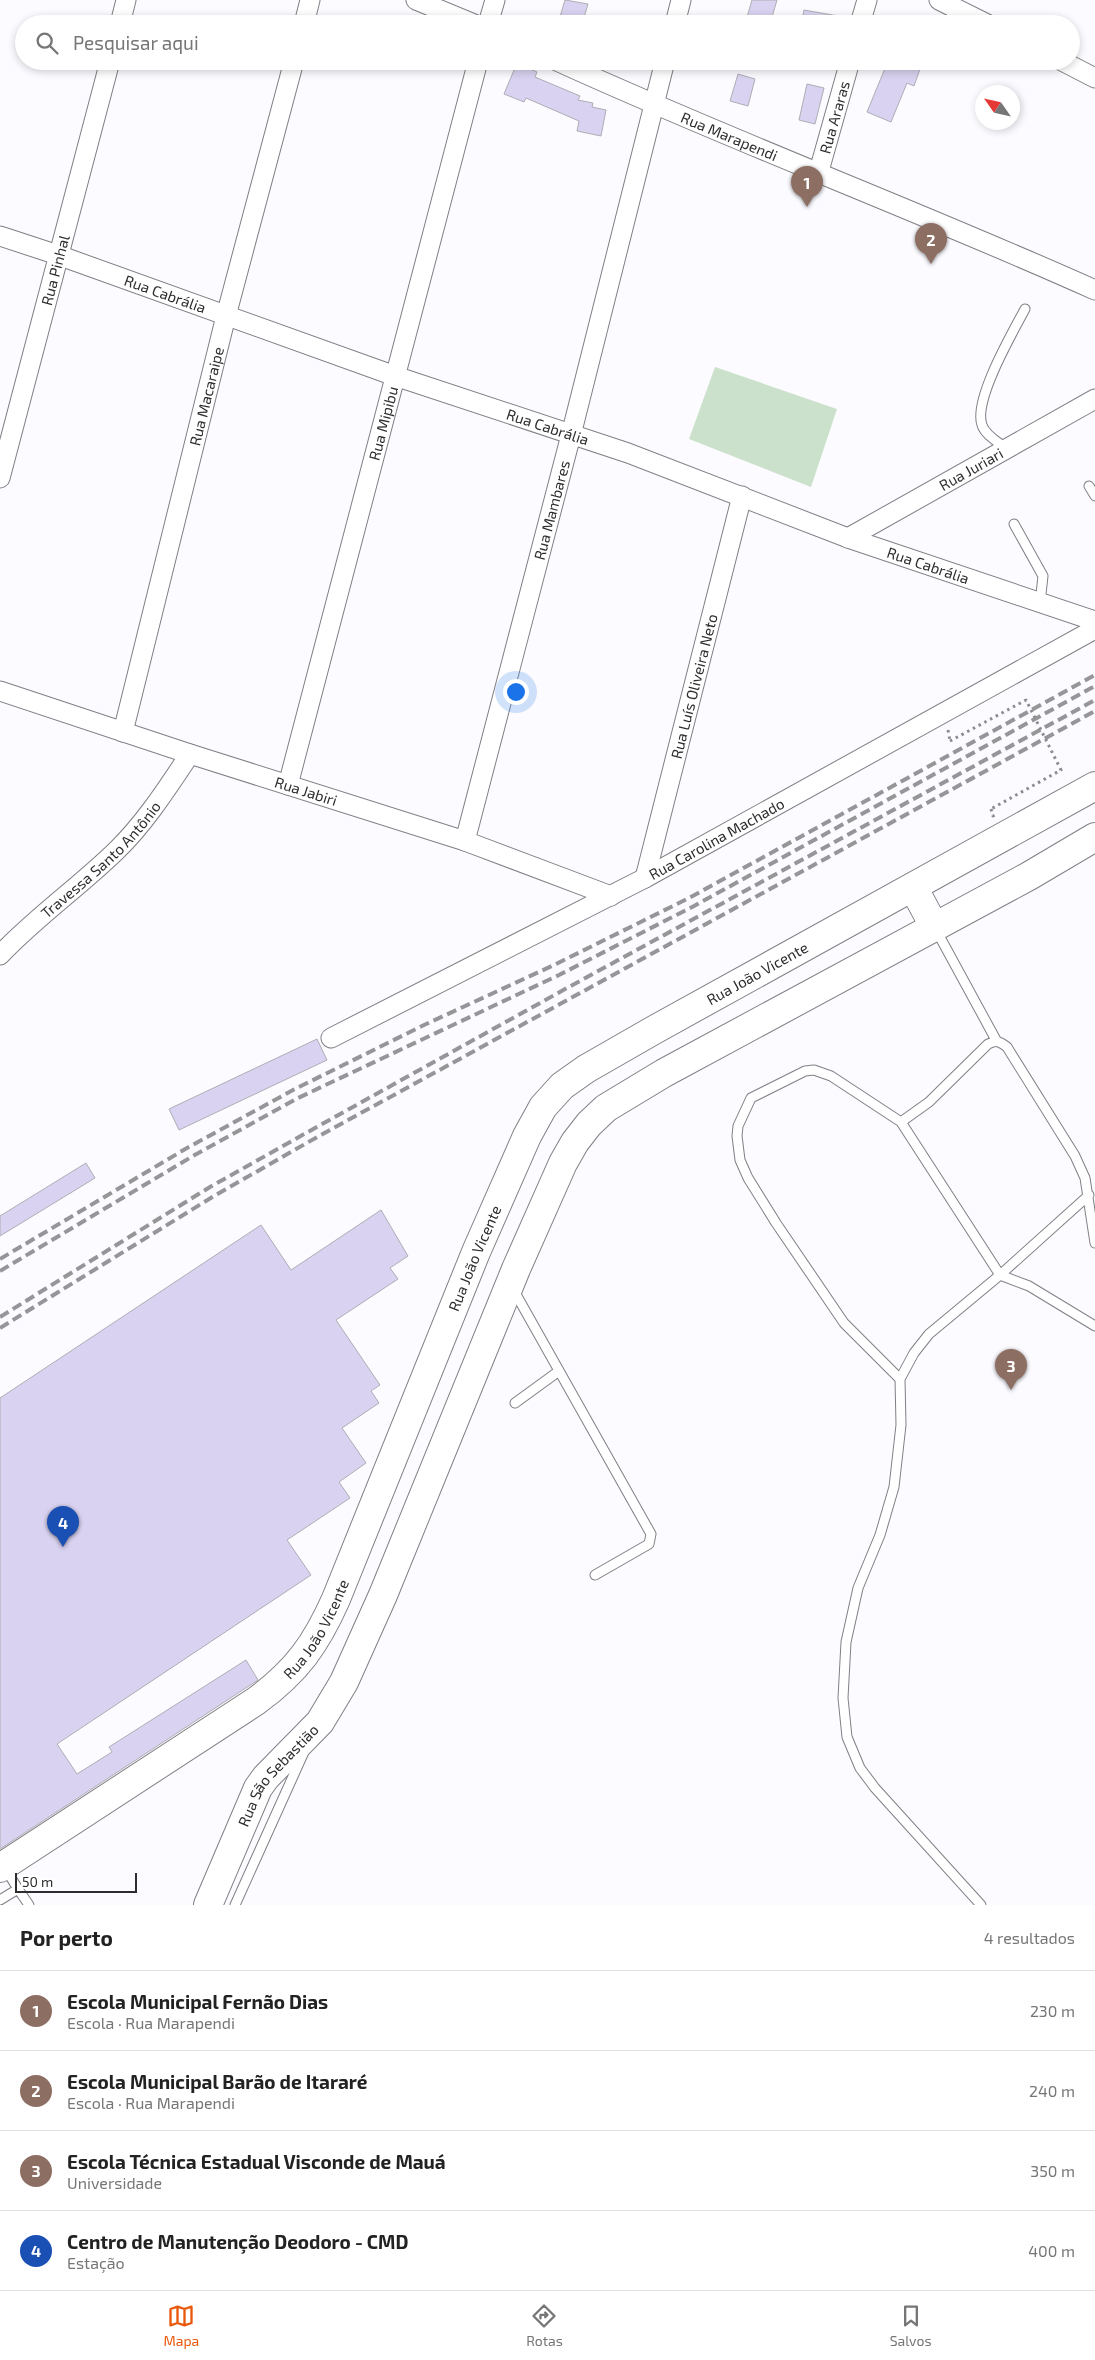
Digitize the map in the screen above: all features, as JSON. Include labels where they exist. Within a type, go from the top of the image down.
[{"type":"main road","name":"Rua João Vicente","points":[[2,1866],[256,1701],[283,1681],[307,1654],[318,1637],[336,1599],[476,1252],[527,1136],[542,1107],[562,1086],[586,1069],[654,1030],[1095,786]]},
{"type":"main road","points":[[309,1735],[336,1696],[357,1653],[513,1277],[563,1163],[575,1142],[589,1124],[606,1108],[664,1074],[1029,876],[1095,837]]},
{"type":"main road","points":[[913,887],[934,926]]},
{"type":"main road","points":[[654,1030],[664,1074]]},
{"type":"main road","points":[[476,1252],[513,1277]]},
{"type":"main road","name":"Rua São Sebastião","points":[[208,1905],[258,1788],[276,1766],[309,1735]]},
{"type":"street","points":[[122,15],[126,0]]},
{"type":"street","points":[[306,15],[310,0]]},
{"type":"street","points":[[416,0],[452,15]]},
{"type":"street","points":[[491,15],[495,0]]},
{"type":"street","points":[[677,15],[681,0]]},
{"type":"street","points":[[863,15],[867,0]]},
{"type":"street","points":[[939,0],[969,15]]},
{"type":"street","name":"Rua Pinhal","points":[[0,478],[108,70]]},
{"type":"street","name":"Rua Macaraipe","points":[[123,732],[226,316],[292,70]]},
{"type":"street","name":"Rua Mipibu","points":[[288,785],[476,70]]},
{"type":"street","name":"Rua Marapendi","points":[[576,70],[652,105],[819,172],[1095,290]]},
{"type":"street","name":"Rua Mambares","points":[[465,841],[571,435],[652,105],[662,70]]},
{"type":"street","name":"Rua Araras","points":[[819,172],[847,70]]},
{"type":"street","points":[[1079,70],[1095,78]]},
{"type":"street","name":"Rua Cabrália","points":[[0,236],[58,255],[394,376],[628,453],[848,538],[1095,621]]},
{"type":"street","name":"Rua Juriari","points":[[848,538],[1095,399]]},
{"type":"street","name":"Rua Luís Oliveira Neto","points":[[645,878],[742,496]]},
{"type":"street","name":"Rua Carolina Machado","points":[[331,1038],[645,878],[1095,629]]},
{"type":"street","name":"Rua Jabiri","points":[[0,691],[190,754],[465,841],[610,896]]},
{"type":"street","name":"Travessa Santo Antônio","points":[[0,954],[34,921],[117,850],[172,782],[190,754]]},
{"type":"lane","points":[[1007,449],[991,438],[982,425],[980,412],[984,393],[1025,308]]},
{"type":"lane","points":[[1089,486],[1095,496]]},
{"type":"lane","points":[[1014,524],[1043,576],[1040,603]]},
{"type":"lane","points":[[934,926],[996,1040],[1007,1047],[1075,1156],[1085,1178],[1089,1195],[1095,1243]]},
{"type":"lane","points":[[901,1122],[929,1102],[988,1044],[996,1040]]},
{"type":"lane","points":[[900,1379],[844,1323],[804,1266],[748,1178],[740,1160],[737,1136],[738,1126],[746,1103],[760,1092],[810,1070],[831,1076],[901,1122],[1000,1275],[1029,1286],[1095,1326]]},
{"type":"lane","points":[[981,1905],[875,1788],[860,1768],[847,1737],[843,1698],[846,1642],[858,1588],[880,1534],[894,1487],[901,1425],[900,1379],[914,1353],[929,1334],[1000,1275],[1089,1195]]},
{"type":"lane","points":[[513,1277],[523,1302],[559,1371],[651,1534],[649,1544],[595,1575]]},
{"type":"lane","points":[[515,1403],[559,1371]]},
{"type":"lane","name":"Rua São Sebastião","points":[[235,1905],[304,1752],[309,1735]]},
{"type":"lane","points":[[2,1866],[29,1905]]},
{"type":"lane","points":[[0,1900],[18,1889]]},
{"type":"path","points":[[950,741],[1026,700],[1061,770],[991,809]]},
{"type":"green space","points":[[715,367],[837,409],[811,487],[689,439]]},
{"type":"building","points":[[565,0],[588,4],[585,15],[560,15]]},
{"type":"building","points":[[752,0],[777,0],[773,15],[748,15]]},
{"type":"building","points":[[804,10],[833,15],[803,15]]},
{"type":"building","points":[[514,70],[533,70],[537,72],[535,77],[580,96],[578,100],[593,103],[592,107],[606,110],[601,136],[577,131],[579,121],[526,98],[524,102],[504,94]]},
{"type":"building","points":[[884,70],[920,70],[914,86],[907,83],[891,122],[867,112]]},
{"type":"building","points":[[738,74],[755,79],[748,106],[730,101]]},
{"type":"building","points":[[807,84],[824,88],[815,124],[799,120]]},
{"type":"building","points":[[317,1039],[327,1060],[179,1130],[169,1109]]},
{"type":"building","points":[[86,1163],[95,1178],[0,1236],[0,1216]]},
{"type":"building","points":[[381,1210],[408,1256],[390,1268],[398,1279],[336,1320],[380,1385],[371,1391],[379,1403],[342,1428],[366,1463],[339,1482],[350,1498],[287,1540],[311,1575],[57,1744],[77,1774],[112,1752],[109,1747],[246,1660],[258,1680],[0,1849],[0,1398],[261,1225],[291,1270]]},
{"type":"railway","points":[[0,1259],[187,1148],[293,1090],[689,898],[1095,675]]},
{"type":"railway","points":[[0,1271],[193,1156],[298,1098],[559,975],[694,906],[1095,686]]},
{"type":"railway","points":[[0,1317],[210,1187],[567,988],[1095,700]]},
{"type":"railway","points":[[0,1328],[214,1196],[319,1136],[1095,711]]},
{"type":"place","name":"Escola Municipal Fernão Dias","points":[[807,207]]},
{"type":"place","name":"Escola Municipal Barão de Itararé","points":[[931,264]]},
{"type":"place","name":"Escola Técnica Estadual Visconde de Mauá","points":[[1011,1390]]},
{"type":"place","name":"Centro de Manutenção Deodoro - CMD","points":[[63,1547]]}]
